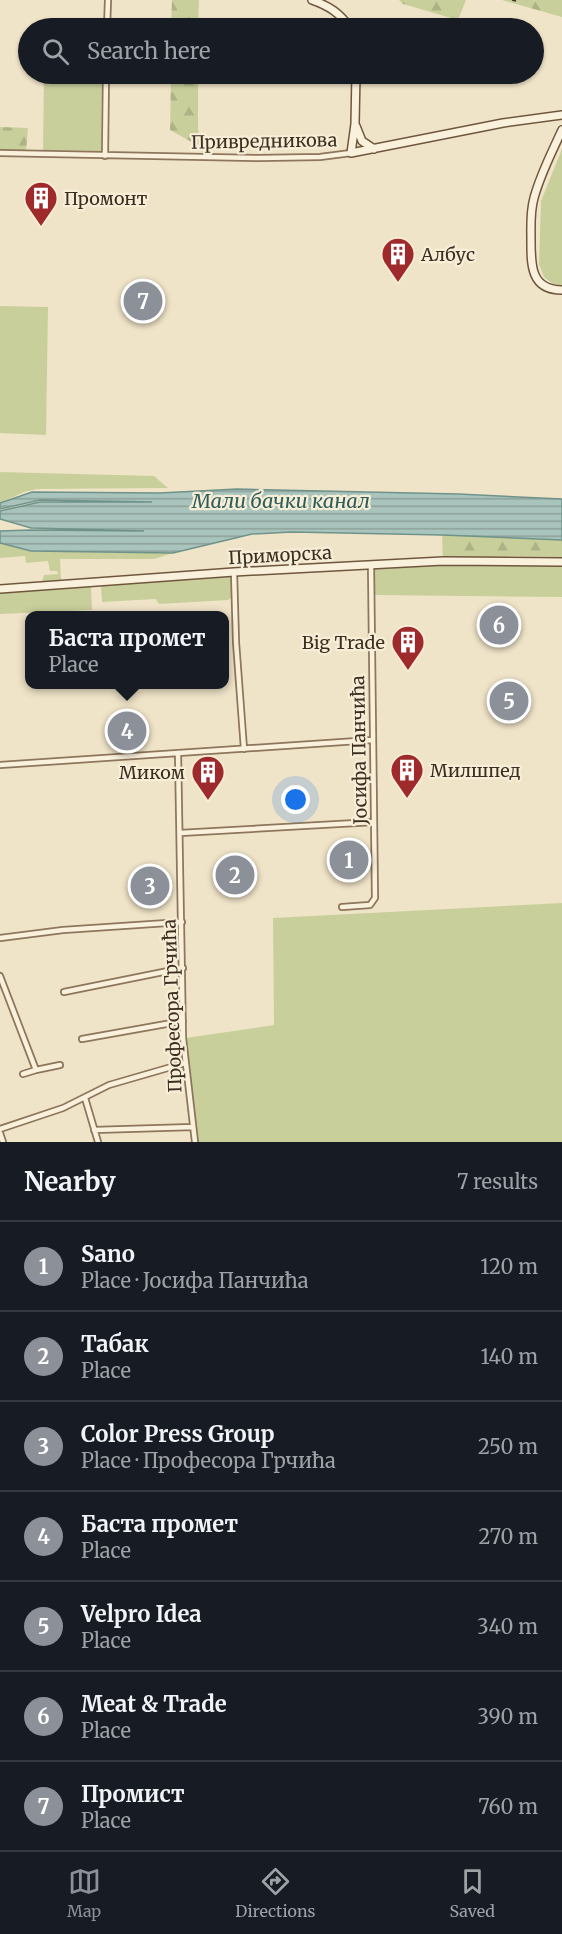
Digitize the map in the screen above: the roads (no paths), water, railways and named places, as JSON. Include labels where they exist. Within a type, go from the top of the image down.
[{"type":"street","points":[[107,18],[108,0]]},
{"type":"street","points":[[312,0],[328,6],[341,18]]},
{"type":"street","points":[[105,156],[106,84]]},
{"type":"street","points":[[351,153],[355,124],[356,84]]},
{"type":"street","name":"Привредникова","points":[[0,153],[320,157],[374,149],[503,123],[562,115]]},
{"type":"street","points":[[355,124],[362,141],[374,149]]},
{"type":"street","points":[[562,130],[534,198],[531,213],[531,266],[536,279],[548,288],[562,290]]},
{"type":"street","name":"Приморска","points":[[0,589],[234,572],[443,561],[562,562]]},
{"type":"street","name":"Јосифа Панчића","points":[[342,907],[370,905],[375,898],[371,566]]},
{"type":"street","points":[[234,572],[236,642],[244,748]]},
{"type":"street","points":[[0,765],[372,740]]},
{"type":"street","name":"Професора Грчића","points":[[178,753],[183,1021],[185,1063],[195,1142]]},
{"type":"street","points":[[180,833],[374,822]]},
{"type":"street","points":[[0,938],[70,929],[182,922]]},
{"type":"street","points":[[64,992],[183,968]]},
{"type":"street","points":[[0,976],[36,1070]]},
{"type":"street","points":[[82,1039],[183,1021]]},
{"type":"street","points":[[3,1142],[0,1131],[63,1108],[109,1084],[185,1063]]},
{"type":"street","points":[[23,1074],[60,1065]]},
{"type":"street","points":[[85,1098],[98,1142]]},
{"type":"street","points":[[94,1130],[193,1127]]},
{"type":"water","name":"Мали бачки канал","points":[[237,489],[562,499],[562,540],[292,532],[252,534],[173,553],[31,551],[0,543],[0,531],[144,531],[31,528],[0,519],[0,511],[40,502],[152,502],[40,500],[0,509],[0,503],[32,492],[160,493]]},
{"type":"railway","points":[[512,0],[516,1]]},
{"type":"place","name":"Промонт","points":[[41,227]]},
{"type":"place","name":"Албус","points":[[398,283]]},
{"type":"place","name":"Промист","points":[[143,301]]},
{"type":"place","name":"Meat & Trade","points":[[499,625]]},
{"type":"place","name":"Big Trade","points":[[408,671]]},
{"type":"place","name":"Velpro Idea","points":[[509,701]]},
{"type":"place","name":"Баста промет","points":[[127,731]]},
{"type":"place","name":"Милшпед","points":[[407,799]]},
{"type":"place","name":"Миком","points":[[208,801]]},
{"type":"place","name":"Sano","points":[[349,860]]},
{"type":"place","name":"Табак","points":[[235,875]]},
{"type":"place","name":"Color Press Group","points":[[150,886]]}]
